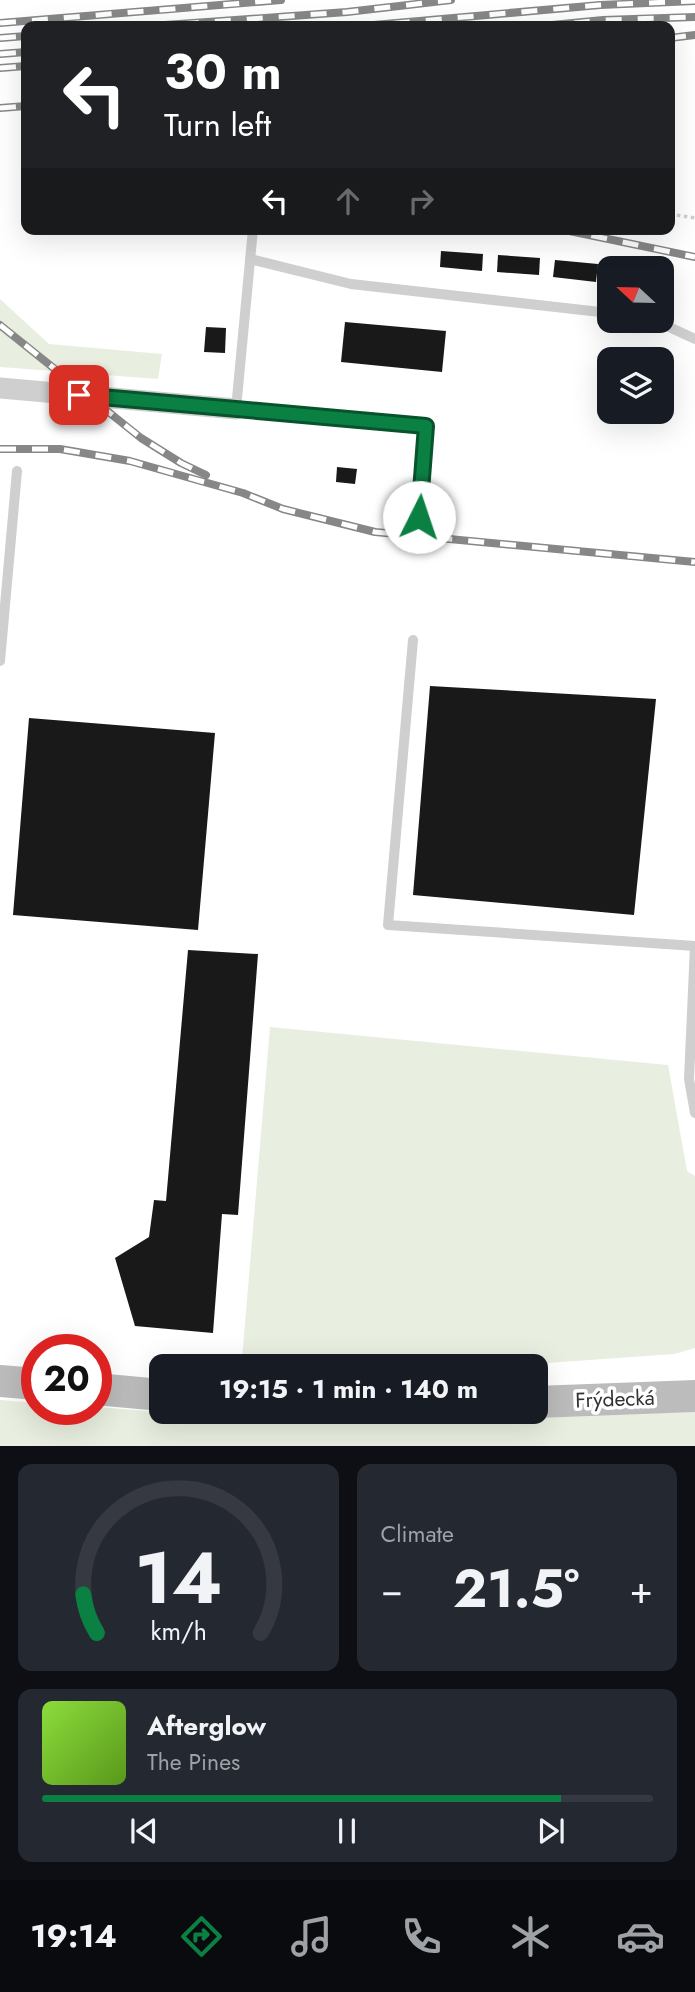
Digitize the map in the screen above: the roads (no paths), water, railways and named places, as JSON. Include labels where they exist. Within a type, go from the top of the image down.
[{"type":"main road","points":[[0,1381],[21,1383]]},
{"type":"main road","points":[[112,1390],[149,1394]]},
{"type":"main road","name":"Frýdecká","points":[[548,1402],[695,1396]]},
{"type":"street","points":[[0,388],[236,409]]},
{"type":"lane","points":[[252,235],[236,409],[426,426],[419,517]]},
{"type":"lane","points":[[250,259],[351,284],[597,312]]},
{"type":"lane","points":[[674,329],[695,339]]},
{"type":"lane","points":[[0,661],[17,471]]},
{"type":"lane","points":[[413,640],[388,925],[695,946],[689,1079],[695,1113]]},
{"type":"railway","points":[[24,21],[281,0]]},
{"type":"railway","points":[[221,21],[347,12],[451,0]]},
{"type":"railway","points":[[419,21],[600,5],[695,1]]},
{"type":"railway","points":[[593,21],[695,17]]},
{"type":"railway","points":[[0,23],[21,21]]},
{"type":"railway","points":[[675,37],[695,35]]},
{"type":"railway","points":[[0,38],[21,36]]},
{"type":"railway","points":[[0,54],[21,52]]},
{"type":"railway","points":[[0,68],[21,66]]},
{"type":"railway","points":[[0,108],[21,106]]},
{"type":"railway","points":[[589,235],[695,257]]},
{"type":"railway","points":[[0,325],[141,438],[206,475]]},
{"type":"railway","points":[[0,449],[60,449],[130,461],[243,493],[283,509],[375,532],[695,562]]}]
